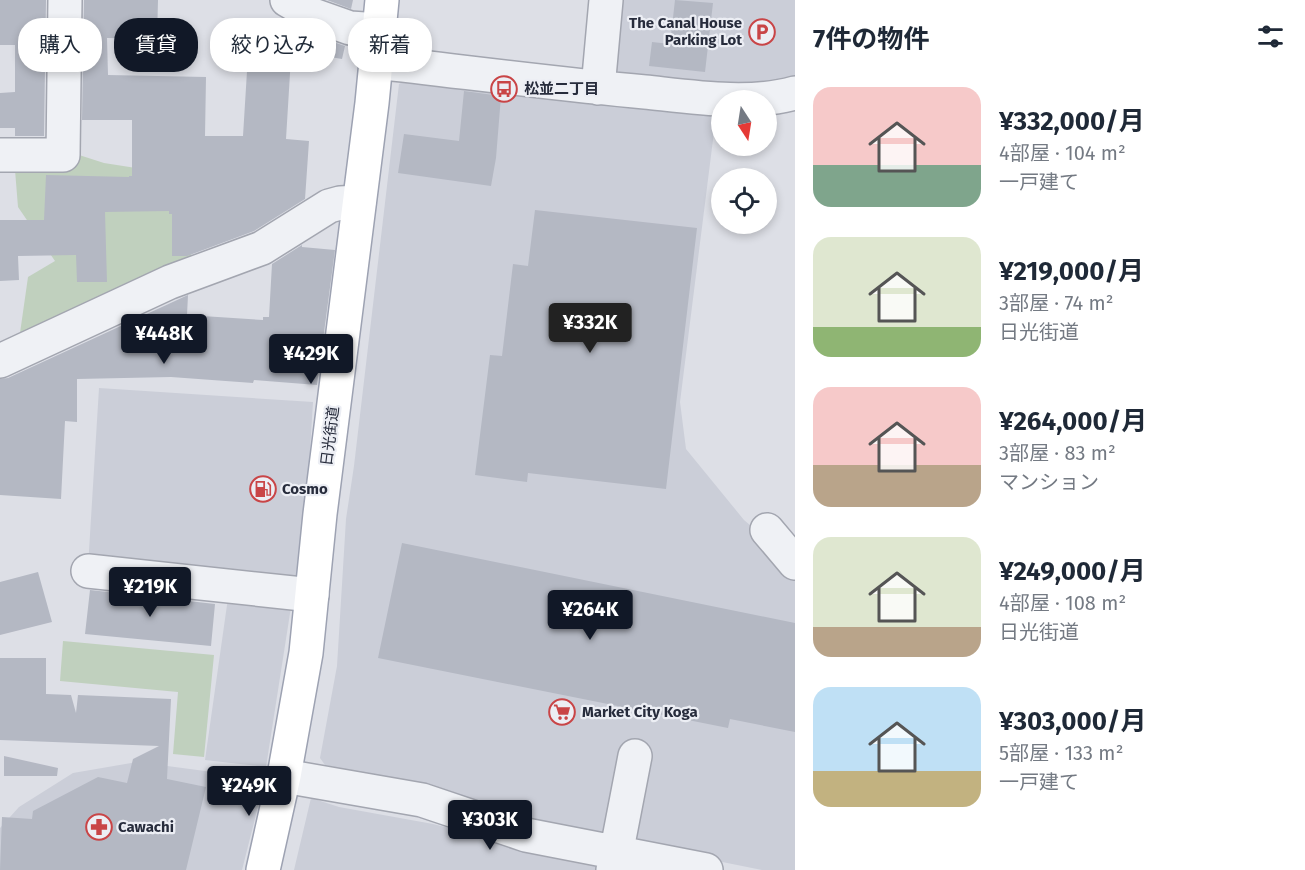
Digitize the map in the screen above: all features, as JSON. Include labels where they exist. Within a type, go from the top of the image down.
[{"type":"main road","name":"日光街道","points":[[264,870],[306,653],[320,514],[374,72]]},
{"type":"street","points":[[0,155],[63,155],[65,0]]},
{"type":"street","points":[[287,0],[313,15],[348,27]]},
{"type":"street","points":[[598,88],[606,0]]},
{"type":"street","points":[[432,45],[598,88],[708,98],[775,99],[795,93]]},
{"type":"street","points":[[0,360],[170,282],[262,248],[329,206],[359,202]]},
{"type":"street","points":[[767,530],[795,563]]},
{"type":"street","points":[[88,571],[312,595]]},
{"type":"street","points":[[615,861],[635,756]]},
{"type":"street","points":[[284,776],[422,800],[508,830],[615,861],[706,870]]},
{"type":"shaded area","points":[[616,0],[795,0],[795,87],[620,83],[610,69]]},
{"type":"shaded area","points":[[413,76],[711,107],[711,156],[680,402],[686,449],[744,520],[764,537],[795,571],[795,870],[762,870],[519,821],[440,788],[325,765],[320,758],[337,666],[346,519],[399,84]]},
{"type":"shaded area","points":[[99,388],[313,402],[302,581],[88,567]]},
{"type":"shaded area","points":[[228,598],[291,607],[266,767],[205,760]]},
{"type":"shaded area","name":"Cawachi","points":[[137,762],[265,779],[242,870],[0,870],[0,828],[19,807],[73,773]]},
{"type":"shaded area","points":[[311,798],[339,807],[433,824],[505,842],[651,870],[294,870]]},
{"type":"green space","points":[[76,154],[104,163],[168,173],[194,264],[39,329],[20,333],[28,277],[55,261],[18,207],[15,170]]},
{"type":"green space","points":[[63,641],[214,655],[204,757],[173,754],[178,692],[60,681]]},
{"type":"building","points":[[0,0],[46,0],[46,18],[18,18],[18,72],[45,72],[44,136],[15,136],[15,128],[0,128],[0,93],[15,92],[15,45],[0,45]]},
{"type":"building","points":[[84,0],[158,0],[158,18],[114,18],[114,38],[107,38],[108,75],[206,77],[205,136],[243,136],[247,72],[290,72],[286,139],[309,141],[305,199],[254,231],[187,256],[172,256],[172,214],[169,214],[169,211],[105,212],[107,282],[77,282],[76,255],[18,256],[19,280],[0,281],[0,220],[44,220],[46,175],[132,176],[132,120],[82,120],[83,72],[102,72],[102,18],[84,18]]},
{"type":"building","points":[[327,0],[353,0],[351,9]]},
{"type":"building","points":[[675,0],[713,3],[705,72],[649,66],[652,42],[670,44]]},
{"type":"building","points":[[336,43],[345,46],[342,59],[336,58]]},
{"type":"building","points":[[464,91],[501,96],[496,158],[491,186],[398,173],[404,134],[459,141]]},
{"type":"building","points":[[535,210],[697,228],[666,489],[528,473],[527,482],[475,475],[490,355],[502,356],[513,264],[528,266]]},
{"type":"building","points":[[302,245],[302,247],[335,250],[317,385],[171,377],[77,379],[77,422],[65,421],[61,499],[0,495],[0,379],[8,378],[188,295],[187,315],[263,320],[263,317],[269,317],[272,264]]},
{"type":"building","points":[[402,543],[795,623],[795,732],[730,719],[728,728],[378,658]]},
{"type":"building","points":[[38,572],[52,622],[0,635],[0,582]]},
{"type":"building","points":[[90,590],[215,604],[211,646],[85,634]]},
{"type":"building","points":[[0,658],[46,658],[46,694],[71,695],[76,713],[78,695],[171,699],[167,779],[206,787],[186,870],[0,870],[2,817],[32,819],[33,811],[98,777],[127,783],[133,759],[159,746],[0,740]]},
{"type":"building","points":[[4,756],[58,768],[57,776],[4,776]]},
{"type":"place","name":"The Canal House Parking Lot","points":[[762,32]]},
{"type":"place","name":"松並二丁目","points":[[504,89]]},
{"type":"place","name":"Cosmo","points":[[263,489]]},
{"type":"place","name":"Market City Koga","points":[[562,712]]},
{"type":"place","name":"Cawachi","points":[[99,827]]}]
